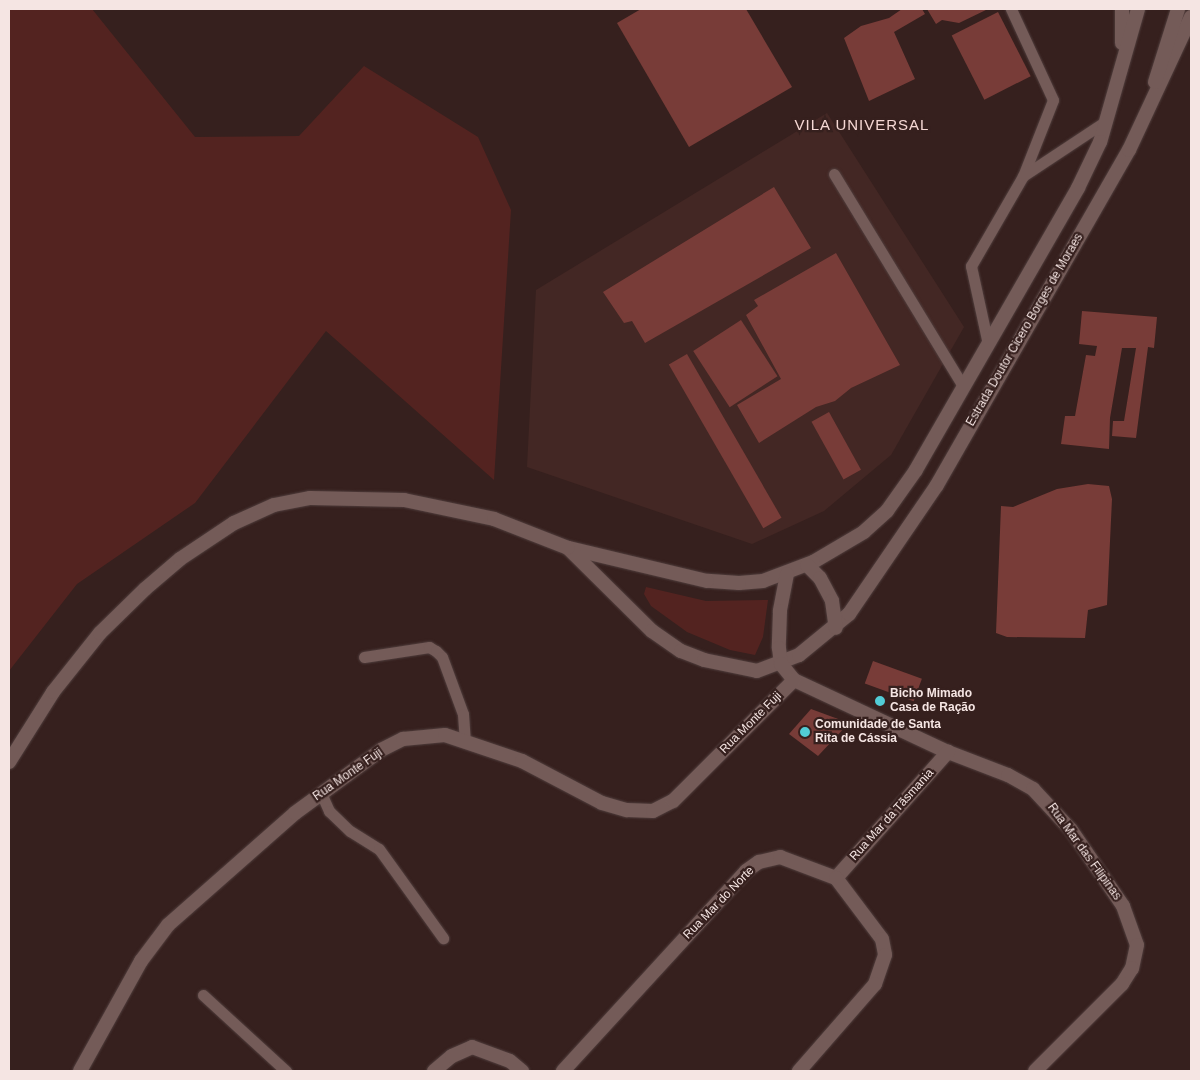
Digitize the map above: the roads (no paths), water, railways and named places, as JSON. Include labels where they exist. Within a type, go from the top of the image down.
[{"type":"street","points":[[1122,9],[1122,59]]},
{"type":"street","name":"Estrada Doutor Cicero Borges de Moraes","points":[[9,762],[53,692],[100,634],[145,589],[180,559],[234,522],[274,505],[310,498],[404,500],[494,519],[568,548],[706,581],[740,583],[787,574],[807,565],[864,532],[887,511],[904,489],[1078,188],[1106,121],[1122,59],[1138,9]]},
{"type":"street","points":[[1148,110],[1178,9]]},
{"type":"street","name":"Estrada Doutor Cicero Borges de Moraes","points":[[568,548],[652,630],[681,651],[740,670],[757,671],[781,664],[799,655],[836,628],[866,592],[934,490],[1129,150],[1191,17]]},
{"type":"street","points":[[807,565],[820,578],[832,601],[836,628]]},
{"type":"street","points":[[781,664],[779,628],[787,574]]},
{"type":"street","name":"Rua Mar das Filipinas","points":[[781,664],[794,680],[948,752],[1008,774],[1047,801],[1118,899],[1132,927],[1136,955],[1122,984],[1035,1071]]},
{"type":"street","name":"Rua Monte Fuji","points":[[80,1071],[141,961],[168,925],[222,874],[321,793],[381,750],[403,739],[445,735],[465,740],[522,761],[602,803],[627,810],[653,811],[673,801],[794,680]]},
{"type":"street","name":"Rua Mar da Tãsmania","points":[[836,878],[948,752]]},
{"type":"street","name":"Rua Mar do Norte","points":[[563,1071],[746,871],[759,862],[780,857],[792,859],[836,878],[882,939],[885,955],[882,970],[876,984],[799,1071]]},
{"type":"street","points":[[434,1071],[452,1056],[472,1047],[510,1061],[522,1071]]},
{"type":"lane","points":[[988,344],[971,266],[1023,176],[1053,100],[1011,9]]},
{"type":"lane","points":[[1023,176],[1106,121]]},
{"type":"lane","points":[[834,174],[963,386]]},
{"type":"lane","points":[[364,656],[428,648],[436,651],[442,657],[463,714],[465,740]]},
{"type":"lane","points":[[321,793],[330,811],[350,831],[379,850],[443,938]]},
{"type":"lane","points":[[202,995],[286,1071]]},
{"type":"place","name":"Bicho Mimado Casa de Ração","points":[[880,701]]},
{"type":"place","name":"Comunidade de Santa Rita de Cássia","points":[[805,732]]},
{"type":"district","name":"VILA UNIVERSAL","points":[[862,125]]}]
